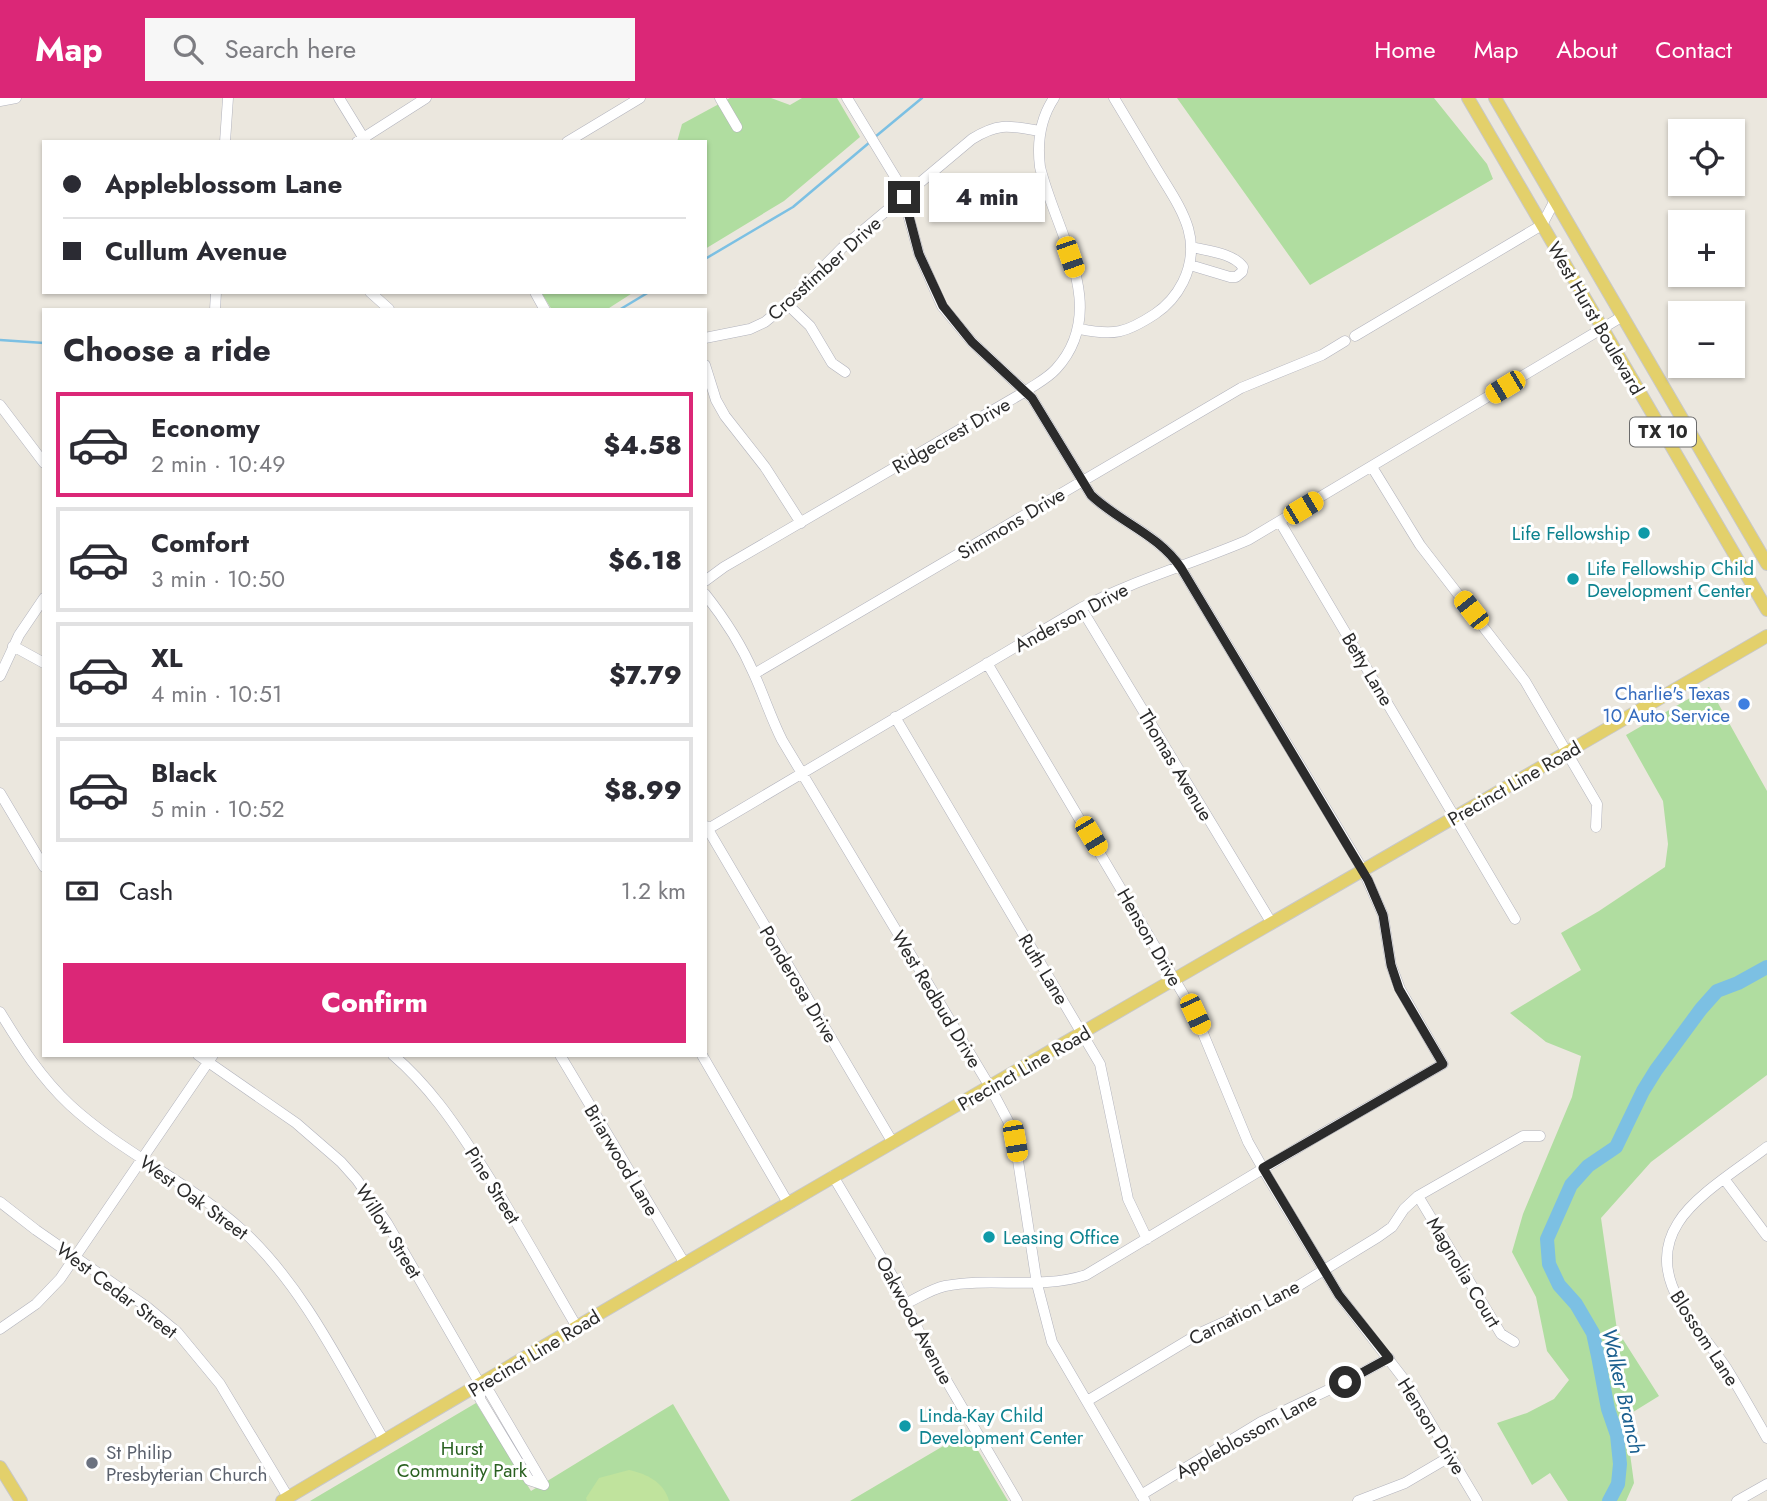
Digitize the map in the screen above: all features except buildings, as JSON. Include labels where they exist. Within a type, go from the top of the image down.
[{"type":"main road","name":"West Hurst Boulevard","points":[[1468,98],[1767,610]]},
{"type":"main road","name":"West Hurst Boulevard","points":[[1495,98],[1767,564]]},
{"type":"main road","name":"Precinct Line Road","points":[[285,1499],[833,1176],[1083,1034],[1271,922],[1767,636]]},
{"type":"main road","points":[[0,1467],[20,1501]]},
{"type":"street","points":[[0,101],[16,98]]},
{"type":"street","points":[[225,140],[228,98]]},
{"type":"street","points":[[340,98],[362,140],[426,98]]},
{"type":"street","points":[[570,140],[640,98]]},
{"type":"street","points":[[720,98],[737,127]]},
{"type":"street","points":[[847,98],[900,185],[919,254],[943,306],[972,342],[1026,391],[1082,482],[1101,505],[1164,546],[1181,568],[1363,870],[1383,915],[1391,965],[1399,989],[1443,1064],[1086,1275],[1072,1280],[1037,1284],[976,1283],[943,1286],[905,1304]]},
{"type":"street","name":"Ridgecrest Drive","points":[[707,580],[724,567],[1026,391],[1055,371],[1080,329],[1081,299],[1077,278],[1040,167],[1040,131],[1054,98]]},
{"type":"street","points":[[1080,329],[1116,334],[1134,328],[1170,301],[1180,289],[1190,265],[1192,247],[1187,224],[1114,98]]},
{"type":"street","name":"Crosstimber Drive","points":[[707,338],[750,329],[765,322],[787,304],[842,248],[985,131],[1007,125],[1040,131]]},
{"type":"street","points":[[1542,225],[1555,200]]},
{"type":"street","name":"Simmons Drive","points":[[754,674],[1241,388],[1322,355],[1542,225]]},
{"type":"street","points":[[1190,265],[1236,277],[1243,267],[1239,261],[1229,257],[1192,247]]},
{"type":"street","points":[[372,294],[388,308]]},
{"type":"street","points":[[787,304],[810,326],[832,363],[845,372]]},
{"type":"street","name":"Anderson Drive","points":[[707,826],[1081,608],[1117,590],[1181,568],[1248,540],[1623,316]]},
{"type":"street","points":[[707,371],[716,400],[725,416],[765,467],[802,523]]},
{"type":"street","points":[[0,405],[42,460]]},
{"type":"street","points":[[1372,467],[1420,545],[1525,681],[1597,804],[1596,827]]},
{"type":"street","name":"Betty Lane","points":[[1280,522],[1515,919]]},
{"type":"street","name":"West Redbud Drive","points":[[707,596],[754,674],[768,713],[802,773],[1008,1121],[1015,1141],[1037,1284],[1052,1342],[1143,1498]]},
{"type":"street","points":[[0,677],[13,646],[42,600]]},
{"type":"street","name":"Thomas Avenue","points":[[1081,608],[1271,922]]},
{"type":"street","points":[[13,646],[42,662]]},
{"type":"street","name":"Henson Drive","points":[[987,663],[1176,979],[1205,1035],[1248,1142],[1263,1168],[1348,1309],[1406,1382],[1477,1501]]},
{"type":"street","name":"Ruth Lane","points":[[895,717],[1100,1064],[1128,1199],[1147,1239]]},
{"type":"street","points":[[0,793],[42,864]]},
{"type":"street","name":"Ponderosa Drive","points":[[707,829],[893,1143]]},
{"type":"street","name":"West Oak Street","points":[[0,1012],[26,1053],[61,1096],[98,1128],[228,1219],[268,1257],[310,1314],[384,1440]]},
{"type":"street","name":"Pine Street","points":[[395,1057],[417,1076],[450,1117],[495,1187],[577,1328]]},
{"type":"street","name":"Briarwood Lane","points":[[561,1057],[685,1264]]},
{"type":"street","points":[[703,1057],[788,1203]]},
{"type":"street","points":[[0,1329],[44,1297],[210,1059]]},
{"type":"street","name":"Willow Street","points":[[210,1059],[296,1123],[341,1162],[357,1180],[387,1223],[480,1384],[490,1393],[544,1485],[529,1480],[480,1399],[480,1384]]},
{"type":"street","name":"Carnation Lane","points":[[1087,1401],[1200,1334],[1280,1297],[1386,1233],[1418,1196],[1524,1136],[1540,1136]]},
{"type":"street","name":"Blossom Lane","points":[[1767,1147],[1688,1209],[1673,1232],[1667,1254],[1669,1280],[1679,1301],[1726,1368],[1767,1438]]},
{"type":"street","name":"Oakwood Avenue","points":[[833,1176],[893,1277],[925,1344],[1017,1501]]},
{"type":"street","points":[[1725,1180],[1767,1236]]},
{"type":"street","name":"Magnolia Court","points":[[1418,1196],[1501,1335],[1514,1342]]},
{"type":"street","name":"West Cedar Street","points":[[0,1202],[162,1319],[198,1356],[228,1396],[285,1499]]},
{"type":"street","name":"Appleblossom Lane","points":[[1143,1498],[1261,1422],[1389,1358]]},
{"type":"street","points":[[1358,1501],[1405,1483],[1451,1456]]},
{"type":"street","points":[[1737,1501],[1767,1484]]},
{"type":"green space","points":[[730,98],[771,98],[790,105],[802,98],[837,98],[860,137],[784,201],[707,248],[707,140],[678,140],[682,124]]},
{"type":"green space","points":[[1177,98],[1434,98],[1487,164],[1493,179],[1310,285]]},
{"type":"green space","points":[[542,294],[631,294],[609,308],[551,308]]},
{"type":"green space","points":[[1709,687],[1767,791],[1767,1075],[1651,1162],[1601,1218],[1617,1330],[1659,1396],[1625,1417],[1634,1483],[1626,1501],[1568,1501],[1550,1473],[1532,1485],[1497,1423],[1527,1413],[1554,1399],[1569,1380],[1547,1351],[1536,1297],[1512,1252],[1523,1214],[1572,1097],[1581,1056],[1546,1042],[1510,1013],[1581,970],[1561,933],[1665,867],[1668,844],[1663,801],[1626,735]]},
{"type":"green space","name":"Hurst Community Park","points":[[476,1403],[531,1491],[673,1404],[730,1501],[310,1501]]},
{"type":"green space","points":[[967,1432],[1008,1501],[850,1501]]},
{"type":"green space","points":[[629,1470],[654,1480],[667,1494],[669,1501],[587,1501],[586,1498],[599,1478]]},
{"type":"waterway","points":[[875,137],[922,98]]},
{"type":"waterway","points":[[707,258],[793,207],[870,142]]},
{"type":"waterway","points":[[622,308],[646,294]]},
{"type":"waterway","points":[[0,340],[42,343]]},
{"type":"waterway","name":"Walker Branch","points":[[1609,1501],[1618,1484],[1620,1464],[1617,1435],[1608,1409],[1593,1333],[1576,1304],[1559,1285],[1549,1264],[1547,1239],[1571,1185],[1588,1166],[1616,1147],[1643,1091],[1701,1009],[1717,991],[1767,967]]},
{"type":"place","name":"Life Fellowship","points":[[1644,533]]},
{"type":"place","name":"Life Fellowship Child Development Center","points":[[1573,579]]},
{"type":"place","name":"Charlie's Texas 10 Auto Service","points":[[1744,704]]},
{"type":"place","name":"Leasing Office","points":[[989,1237]]},
{"type":"place","name":"Linda-Kay Child Development Center","points":[[905,1426]]},
{"type":"place","name":"St Philip Presbyterian Church","points":[[92,1463]]},
{"type":"route","points":[[904,197],[925,272],[954,322],[1032,398],[1091,495],[1101,505],[1164,546],[1181,568],[1368,880],[1383,915],[1391,965],[1399,989],[1443,1064],[1263,1168],[1339,1295],[1389,1358],[1345,1382]]}]
